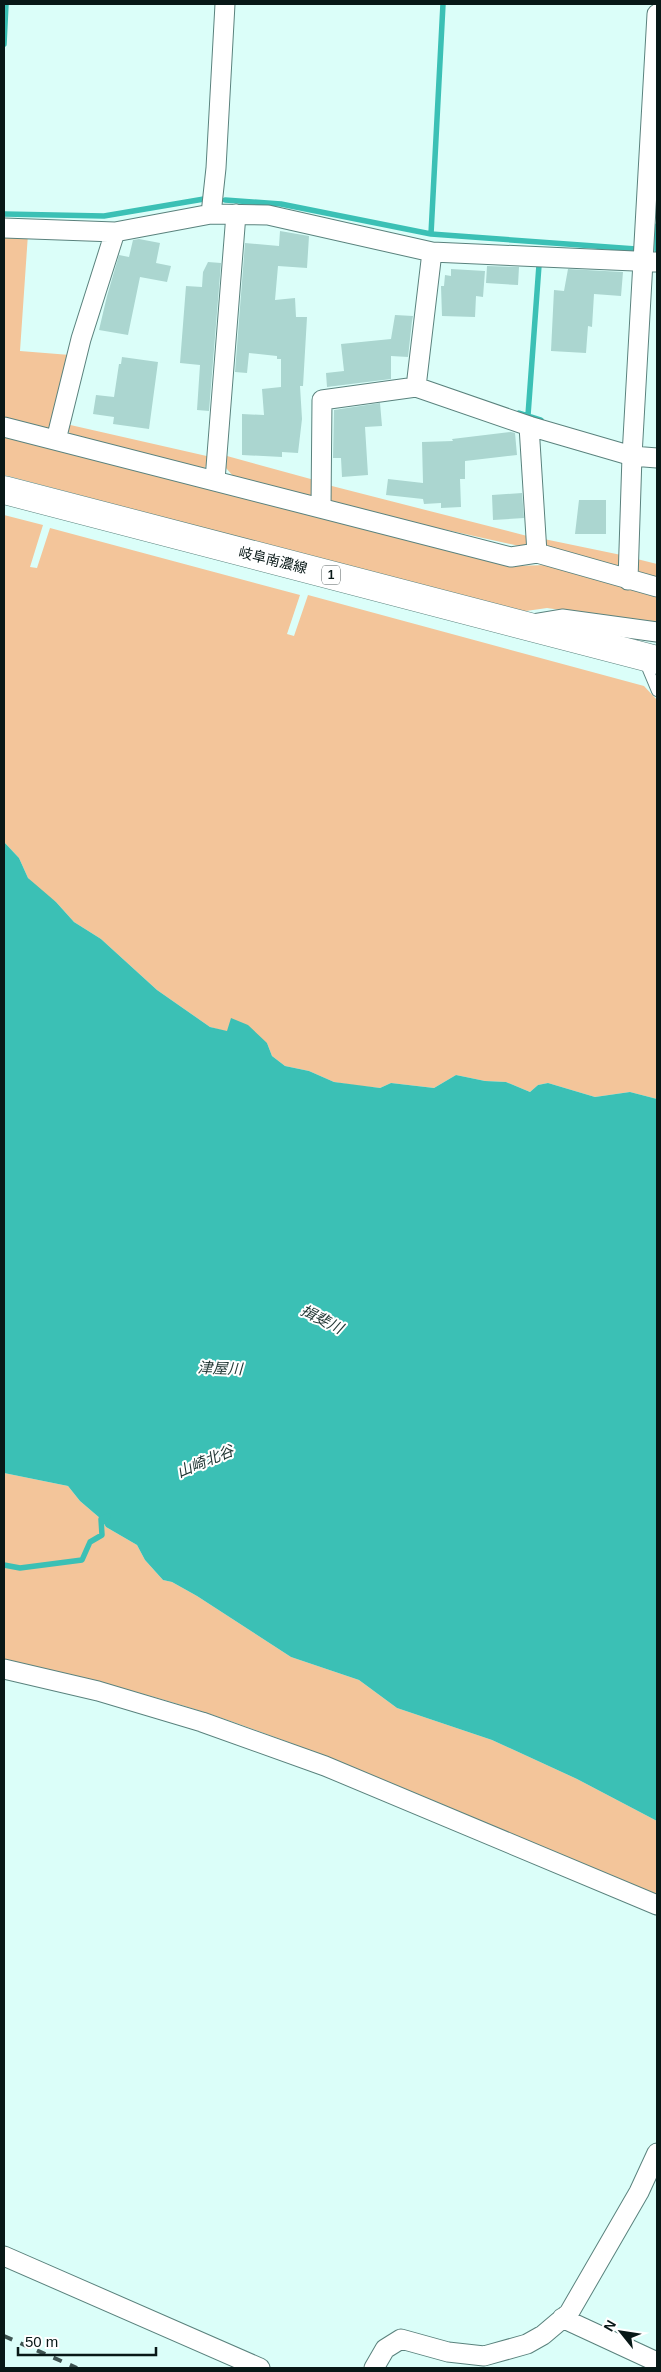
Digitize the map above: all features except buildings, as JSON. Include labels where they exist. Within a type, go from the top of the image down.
[{"type":"main road","name":"岐阜南濃線","points":[[4,490],[650,658]]},
{"type":"street","points":[[211,214],[216,168],[225,4]]},
{"type":"street","points":[[628,580],[632,456],[651,261],[657,14]]},
{"type":"street","points":[[4,228],[18,226],[115,232],[211,214],[236,214],[268,216],[432,252],[651,261]]},
{"type":"street","points":[[215,480],[236,214]]},
{"type":"street","points":[[56,440],[81,339],[115,232]]},
{"type":"street","points":[[416,387],[432,252]]},
{"type":"street","points":[[321,508],[322,400],[416,387],[529,426],[632,456],[657,458]]},
{"type":"street","points":[[529,426],[537,554]]},
{"type":"street","points":[[4,427],[511,557],[537,554],[657,587]]},
{"type":"street","points":[[524,625],[562,619],[657,632]]},
{"type":"street","points":[[4,1669],[98,1691],[202,1722],[334,1770],[657,1906]]},
{"type":"street","points":[[374,2368],[385,2349],[401,2339],[448,2352],[484,2356],[527,2344],[543,2335],[569,2313],[639,2192],[657,2153]]},
{"type":"street","points":[[4,2256],[260,2368]]},
{"type":"street","points":[[562,2318],[657,2362]]},
{"type":"lane","points":[[650,658],[657,691]]},
{"type":"shaded area","points":[[4,234],[28,234],[20,351],[70,355],[54,424],[48,429],[4,418]]},
{"type":"shaded area","points":[[66,424],[211,457],[204,469],[70,434]]},
{"type":"shaded area","points":[[4,434],[514,566],[546,565],[657,594],[657,624],[547,608],[519,612],[4,475]]},
{"type":"shaded area","points":[[227,456],[318,481],[317,492],[310,497],[233,476],[226,468]]},
{"type":"shaded area","points":[[328,485],[531,537],[531,542],[524,547],[334,505],[327,500]]},
{"type":"shaded area","points":[[4,515],[43,525],[30,567],[37,568],[50,528],[300,595],[287,634],[294,636],[308,595],[644,686],[657,700],[657,1099],[630,1092],[595,1097],[548,1083],[538,1085],[530,1092],[506,1082],[485,1081],[456,1075],[434,1088],[391,1083],[380,1088],[334,1082],[309,1071],[285,1066],[272,1056],[267,1043],[210,1027],[157,990],[101,939],[74,922],[56,902],[39,890],[28,878],[19,858],[4,842]]},
{"type":"shaded area","points":[[544,539],[626,556],[624,564],[617,569],[543,546]]},
{"type":"shaded area","points":[[633,558],[657,564],[657,579],[646,577],[637,572]]},
{"type":"shaded area","points":[[4,1473],[68,1486],[80,1501],[101,1519],[106,1527],[137,1545],[145,1560],[163,1580],[172,1582],[197,1596],[291,1657],[359,1680],[397,1708],[492,1740],[577,1779],[657,1821],[657,1897],[381,1779],[269,1735],[161,1699],[4,1661]]},
{"type":"water","points":[[4,842],[19,858],[28,878],[56,902],[74,922],[101,939],[157,990],[210,1027],[227,1031],[231,1018],[248,1025],[267,1043],[272,1056],[285,1066],[309,1071],[334,1082],[380,1088],[391,1083],[434,1088],[456,1075],[485,1081],[506,1082],[530,1092],[538,1085],[548,1083],[595,1097],[630,1092],[657,1099],[657,1821],[577,1779],[492,1740],[397,1708],[359,1680],[291,1657],[197,1596],[172,1582],[163,1580],[145,1560],[137,1545],[106,1527],[101,1519],[80,1501],[68,1486],[4,1473]]},
{"type":"waterway","points":[[4,44],[6,4]]},
{"type":"waterway","points":[[431,234],[443,4]]},
{"type":"waterway","points":[[4,214],[104,216],[204,199]]},
{"type":"waterway","points":[[225,200],[281,204],[431,234],[636,249]]},
{"type":"waterway","points":[[657,226],[657,250]]},
{"type":"waterway","points":[[528,415],[539,265]]},
{"type":"waterway","points":[[519,413],[541,420]]},
{"type":"waterway","name":"山崎北谷","points":[[4,1565],[20,1568],[82,1560],[90,1542],[102,1535],[101,1519],[108,1516]]},
{"type":"railway","points":[[4,2336],[77,2368]]},
{"type":"water label","name":"揖斐川","points":[[322,1319]]},
{"type":"water label","name":"津屋川","points":[[220,1368]]}]
